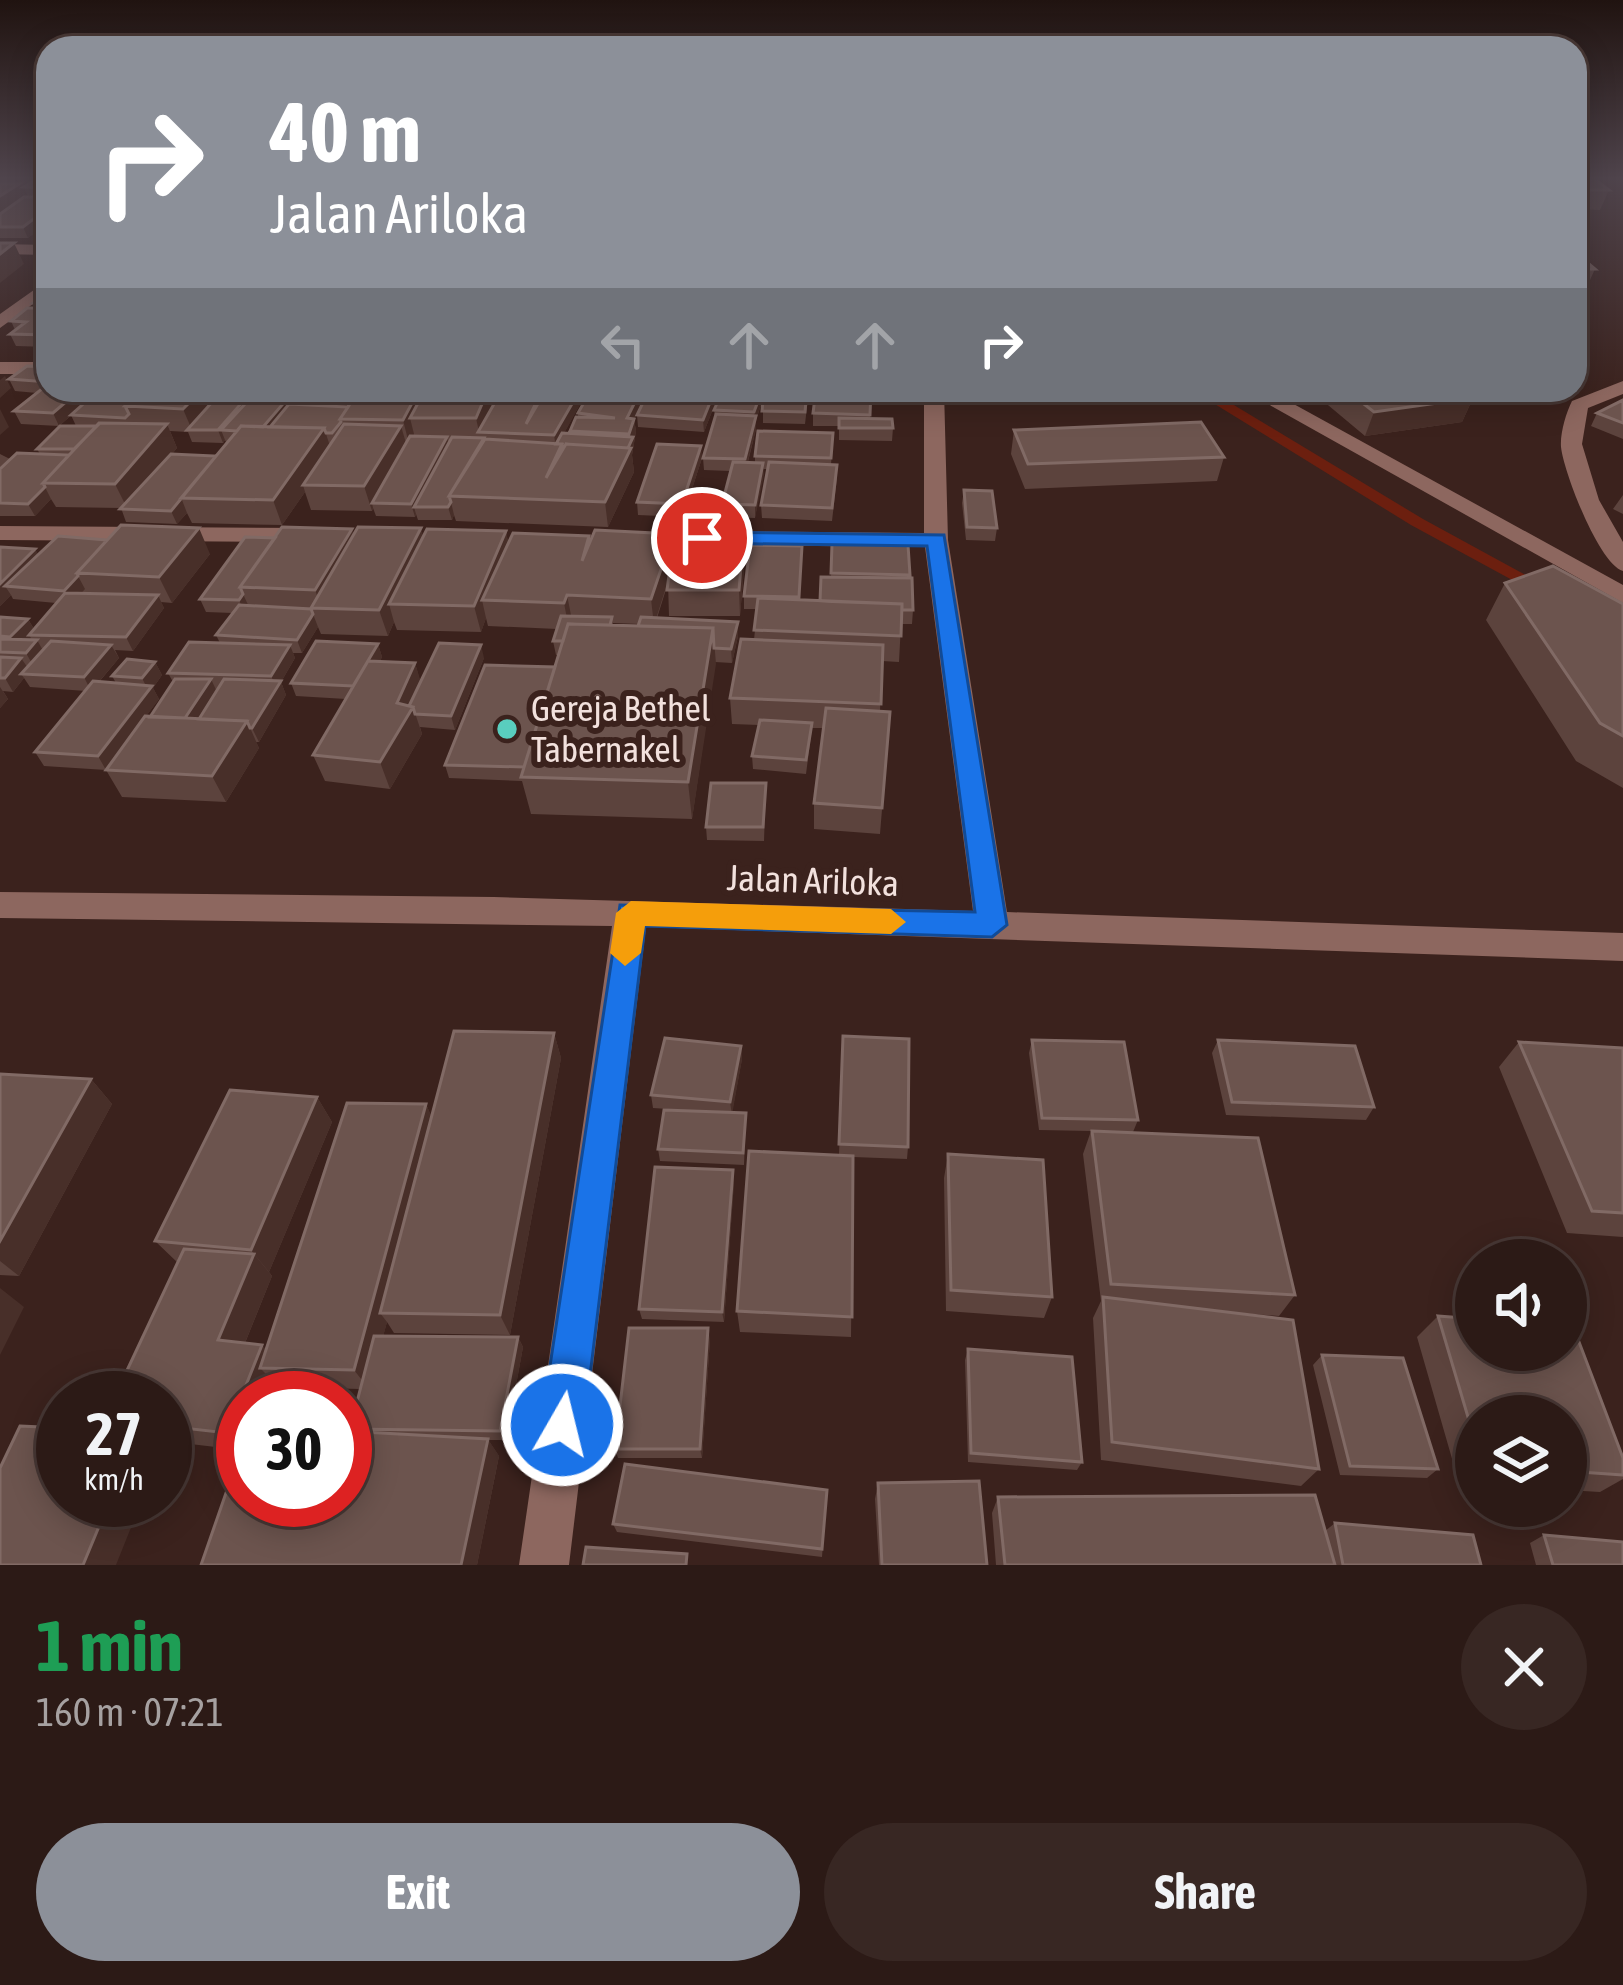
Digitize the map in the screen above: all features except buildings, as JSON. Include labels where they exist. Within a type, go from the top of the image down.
[{"type":"street","points":[[0,323],[36,294]]},
{"type":"street","points":[[0,368],[36,368]]},
{"type":"street","points":[[1587,402],[1623,387]]},
{"type":"street","points":[[934,402],[937,540],[992,925]]},
{"type":"street","points":[[1275,402],[1623,595]]},
{"type":"street","points":[[1586,402],[1579,405],[1571,444],[1588,500],[1623,564]]},
{"type":"street","points":[[0,533],[328,536]]},
{"type":"street","points":[[679,538],[937,540]]},
{"type":"street","points":[[0,935],[10,905]]},
{"type":"street","name":"Jalan Ariloka","points":[[10,905],[631,913],[992,925],[1412,947],[1623,947]]},
{"type":"street","points":[[544,1565],[631,913]]},
{"type":"waterway","points":[[1219,402],[1417,522],[1546,591]]},
{"type":"slow traffic","points":[[625,953],[631,913],[891,922]]},
{"type":"place","name":"Gereja Bethel Tabernakel","points":[[507,729]]},
{"type":"route","points":[[562,1425],[631,913],[992,925],[937,540],[702,538]]}]
